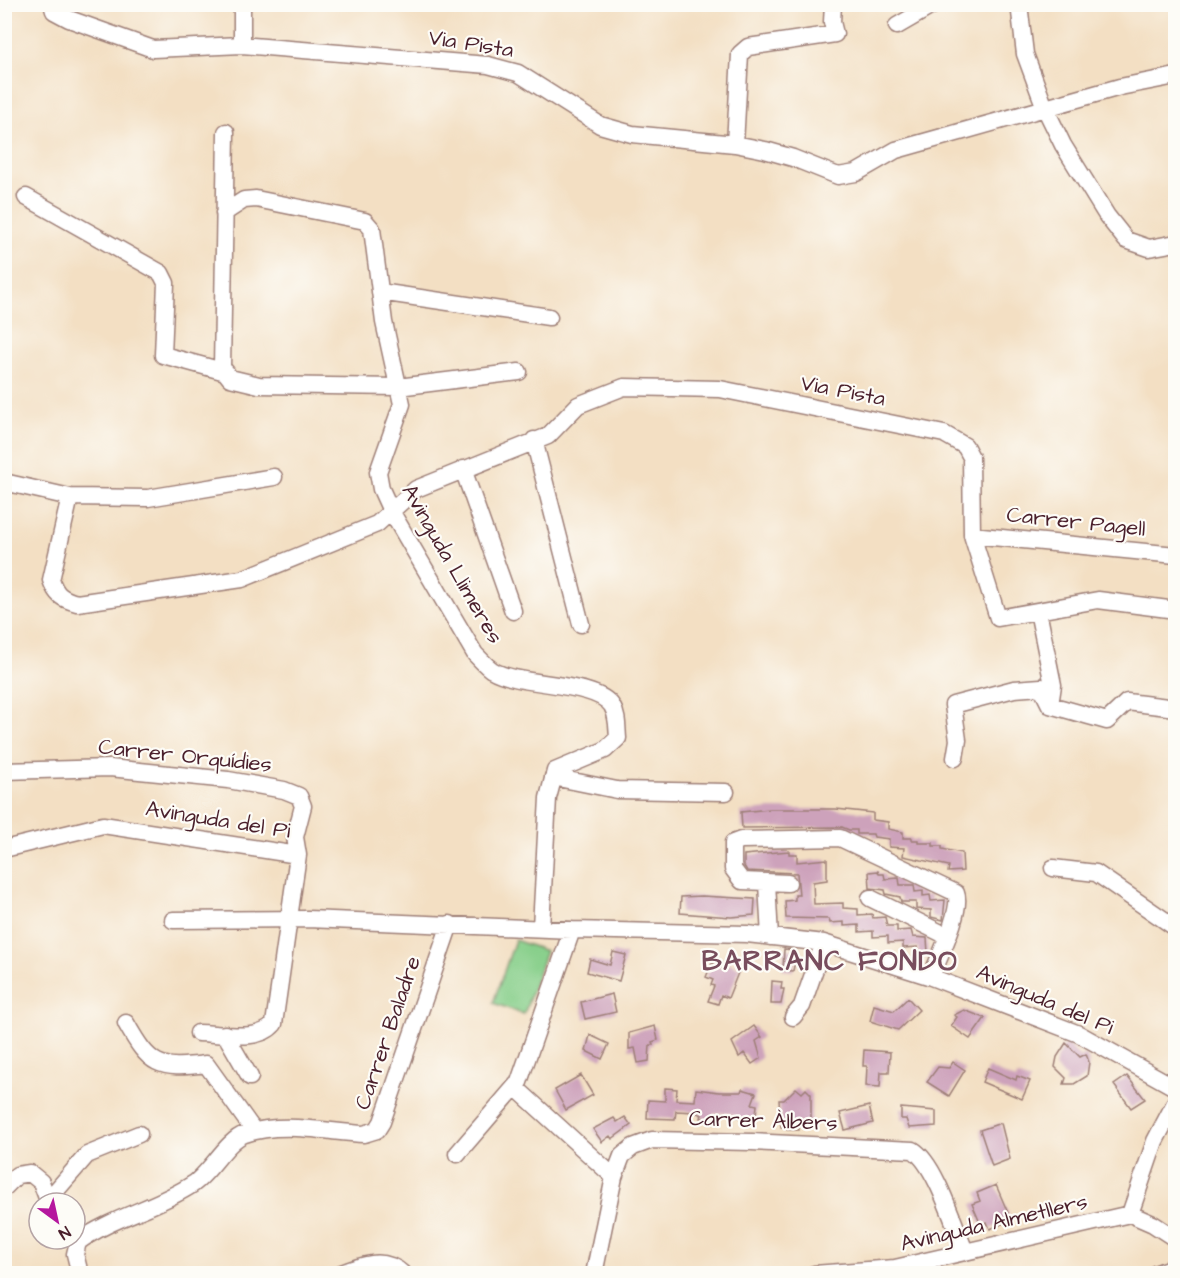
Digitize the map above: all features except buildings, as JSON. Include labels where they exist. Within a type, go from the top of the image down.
[{"type":"street","name":"Via Pista","points":[[52,4],[54,11],[69,19],[153,49],[242,45],[291,47],[488,65],[518,73],[600,125],[632,134],[735,144],[794,158],[838,176],[856,173],[896,150],[1044,108],[1176,76]]},
{"type":"street","points":[[242,4],[242,45]]},
{"type":"street","points":[[735,144],[740,54],[748,47],[835,34],[832,22],[833,4]]},
{"type":"street","points":[[897,26],[934,4]]},
{"type":"street","points":[[1019,4],[1025,54],[1044,108],[1107,216],[1126,240],[1149,248],[1176,243]]},
{"type":"street","points":[[226,132],[221,314],[222,368],[230,378],[259,385],[398,387],[519,372]]},
{"type":"street","points":[[26,197],[160,273],[166,283],[163,355],[226,372]]},
{"type":"street","name":"Avinguda Llimeres","points":[[224,213],[244,200],[256,199],[365,221],[372,229],[380,292],[402,404],[378,472],[391,511],[474,654],[493,670],[526,681],[583,690],[611,704],[617,718],[618,738],[605,750],[555,771],[553,777]]},
{"type":"street","points":[[380,292],[549,317]]},
{"type":"street","name":"Via Pista","points":[[541,438],[578,405],[624,387],[720,389],[944,434],[965,446],[971,457],[972,535],[998,618],[1038,611]]},
{"type":"street","points":[[70,497],[51,580],[55,591],[63,599],[77,603],[242,579],[377,524],[416,489],[541,438],[581,624]]},
{"type":"street","points":[[463,469],[513,611]]},
{"type":"street","points":[[4,482],[70,497],[148,498],[274,477]]},
{"type":"street","name":"Carrer Pagell","points":[[972,535],[1176,555]]},
{"type":"street","points":[[1050,705],[1053,686],[1038,611],[1098,600],[1176,610]]},
{"type":"street","points":[[955,758],[958,740],[953,705],[1014,689],[1041,687],[1050,705],[1107,721],[1127,702],[1176,708]]},
{"type":"street","name":"Carrer Orquídies","points":[[4,771],[110,768],[228,780],[285,790],[299,796],[303,806],[295,837],[298,855]]},
{"type":"street","points":[[173,920],[290,919],[541,927],[548,798],[553,777],[617,790],[726,792]]},
{"type":"street","name":"Avinguda del Pi","points":[[4,849],[103,825],[298,855],[274,1024],[268,1031],[257,1035],[198,1033]]},
{"type":"street","points":[[788,883],[742,880],[736,876],[733,869],[733,843],[741,840],[840,838],[956,893],[959,900],[931,977]]},
{"type":"street","points":[[1053,868],[1096,873],[1176,928]]},
{"type":"street","points":[[767,883],[770,937]]},
{"type":"street","points":[[870,898],[947,936]]},
{"type":"street","name":"Carrer Baladre","points":[[248,1133],[267,1128],[364,1134],[377,1130],[382,1122],[450,924]]},
{"type":"street","name":"Avinguda del Pi","points":[[541,927],[770,937],[824,943],[931,977],[1079,1034],[1176,1088]]},
{"type":"street","points":[[457,1154],[519,1082],[572,930]]},
{"type":"street","points":[[793,1017],[804,999],[824,943]]},
{"type":"street","points":[[87,1235],[160,1203],[194,1183],[248,1133],[206,1064],[174,1068],[162,1066],[144,1052],[126,1023]]},
{"type":"street","points":[[225,1034],[250,1077]]},
{"type":"street","points":[[515,1086],[614,1177]]},
{"type":"street","points":[[1176,1101],[1155,1141],[1130,1214],[1154,1224],[1176,1239]]},
{"type":"street","points":[[57,1191],[87,1155],[139,1134]]},
{"type":"street","name":"Carrer Àlbers","points":[[594,1274],[614,1177],[622,1156],[633,1147],[652,1140],[752,1142],[913,1150],[922,1155],[931,1172],[966,1251]]},
{"type":"street","points":[[4,1188],[17,1175],[30,1173],[41,1182],[44,1191]]},
{"type":"street","name":"Avinguda Almetllers","points":[[814,1274],[895,1268],[1130,1214]]},
{"type":"street","points":[[74,1251],[80,1274]]},
{"type":"street","points":[[339,1274],[366,1263],[394,1266],[403,1274]]},
{"type":"street","points":[[1155,1274],[1176,1266]]},
{"type":"green space","points":[[515,940],[546,951],[524,1014],[493,1003]]},
{"type":"district","name":"BARRANC FONDO","points":[[830,961]]}]
